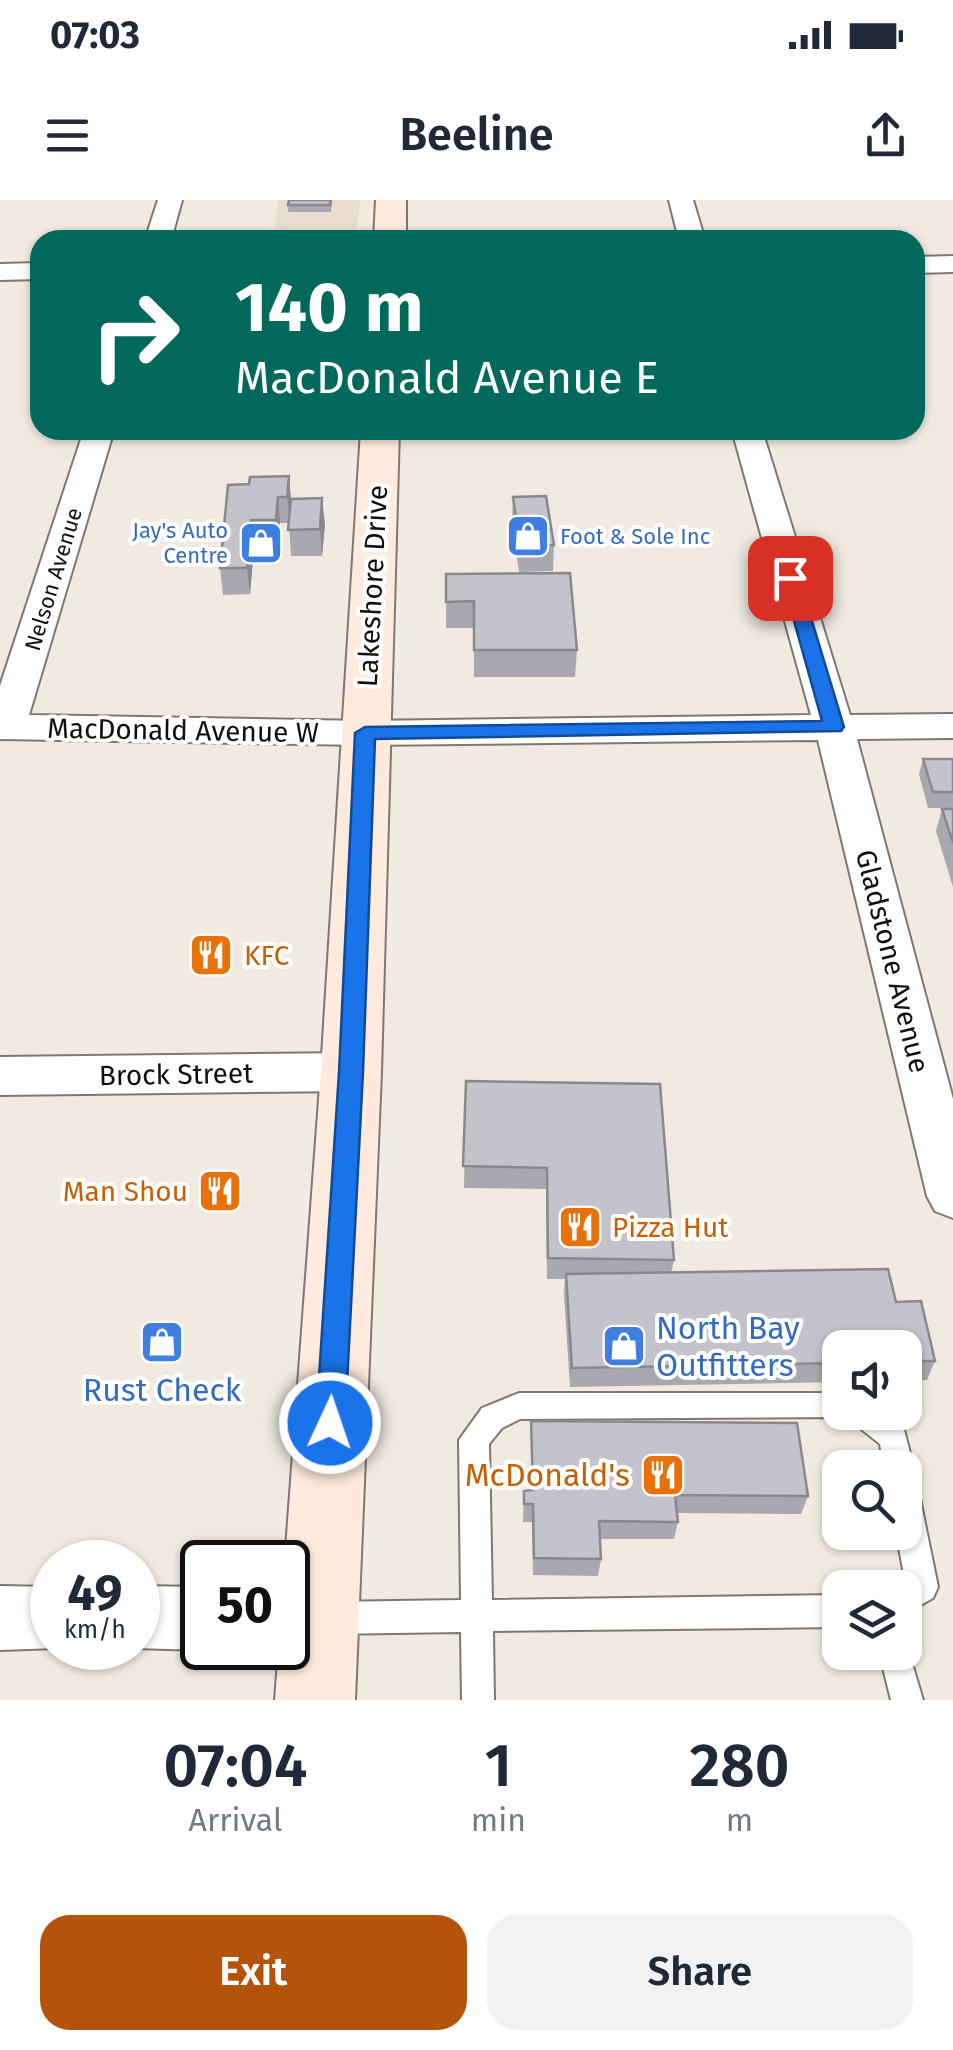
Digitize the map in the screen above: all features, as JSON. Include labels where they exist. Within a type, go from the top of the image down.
[{"type":"main road","points":[[390,230],[391,200]]},
{"type":"main road","name":"Lakeshore Drive","points":[[310,1540],[351,1072],[380,440]]},
{"type":"main road","name":"Lakeshore Drive","points":[[310,1666],[315,1700]]},
{"type":"street","points":[[161,230],[170,200]]},
{"type":"street","points":[[681,200],[689,230]]},
{"type":"street","points":[[925,264],[953,264]]},
{"type":"street","points":[[0,272],[30,272]]},
{"type":"street","name":"Nelson Avenue","points":[[3,727],[96,440]]},
{"type":"street","name":"Gladstone Avenue","points":[[750,440],[834,727],[953,1196]]},
{"type":"street","name":"MacDonald Avenue W","points":[[3,727],[365,733],[953,726]]},
{"type":"street","name":"Brock Street","points":[[0,1076],[351,1072]]},
{"type":"street","points":[[0,1618],[30,1618]]},
{"type":"lane","points":[[478,1700],[474,1440],[492,1418],[519,1406],[822,1406]]},
{"type":"lane","points":[[310,1618],[822,1611]]},
{"type":"lane","points":[[900,1670],[907,1700]]},
{"type":"shaded area","points":[[279,200],[360,200],[357,230],[274,230]]},
{"type":"building","points":[[289,200],[331,200],[330,205],[288,205]]},
{"type":"building","points":[[289,476],[287,497],[278,497],[276,520],[251,520],[247,568],[220,568],[228,485],[249,484],[250,477]]},
{"type":"building","points":[[546,496],[554,545],[520,546],[513,497]]},
{"type":"building","points":[[322,498],[320,529],[288,530],[291,499]]},
{"type":"building","points":[[570,573],[577,650],[474,650],[474,601],[446,602],[446,574]]},
{"type":"building","points":[[923,759],[953,759],[953,792],[933,792]]},
{"type":"building","points":[[942,809],[953,809],[953,843]]},
{"type":"building","points":[[466,1081],[660,1084],[674,1260],[548,1258],[547,1168],[463,1166]]},
{"type":"building","points":[[888,1269],[896,1302],[921,1301],[935,1361],[922,1361],[922,1330],[822,1330],[822,1363],[572,1368],[566,1274]]},
{"type":"building","name":"McDonald's","points":[[531,1421],[797,1423],[808,1496],[675,1495],[678,1522],[599,1521],[601,1559],[534,1558],[533,1504],[524,1504],[524,1491],[533,1490]]},
{"type":"place","name":"Foot & Sole Inc","points":[[528,536]]},
{"type":"place","name":"Jay's Auto Centre","points":[[261,543]]},
{"type":"place","name":"KFC","points":[[211,955]]},
{"type":"place","name":"Man Shou","points":[[220,1191]]},
{"type":"place","name":"Pizza Hut","points":[[580,1227]]},
{"type":"place","name":"Rust Check","points":[[162,1342]]},
{"type":"place","name":"North Bay Outfitters","points":[[624,1346]]},
{"type":"place","name":"McDonald's","points":[[663,1475]]},
{"type":"route","points":[[330,1423],[351,1072],[365,733],[834,727],[790,578]]}]
